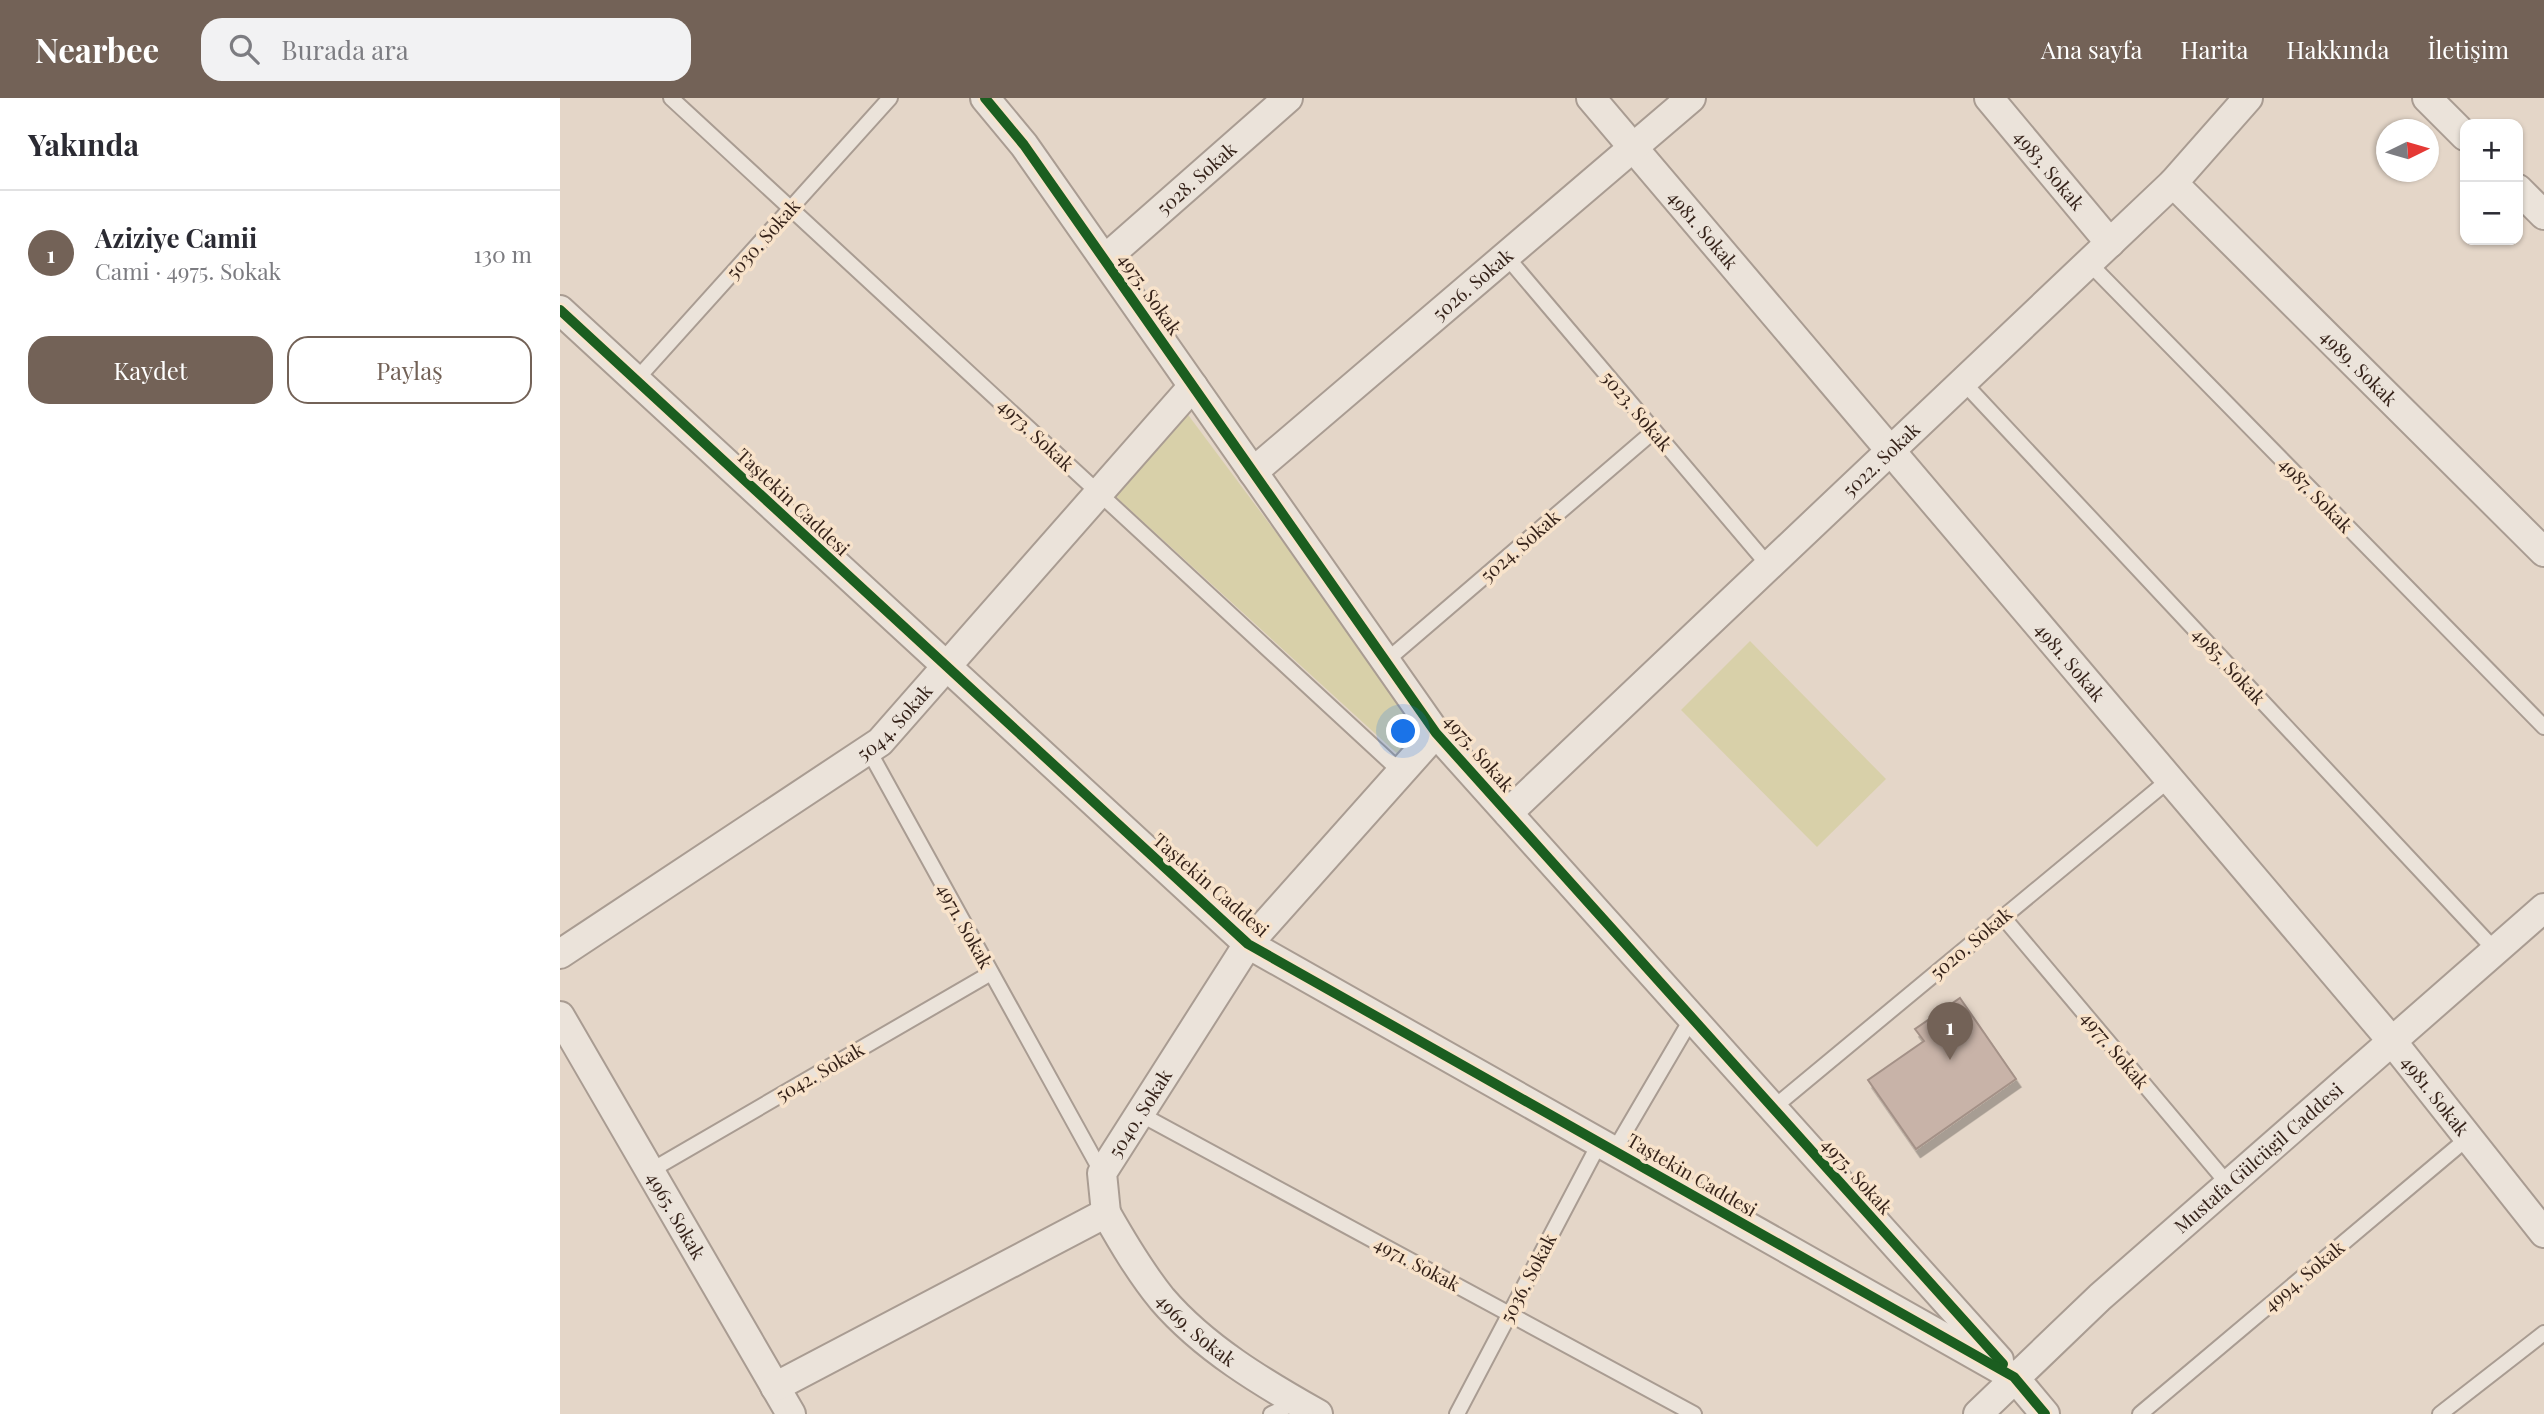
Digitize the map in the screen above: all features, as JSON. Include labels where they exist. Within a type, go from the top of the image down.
[{"type":"street","name":"4975. Sokak","points":[[985,98],[1024,145],[1105,259],[1436,733],[2014,1377]]},
{"type":"street","name":"5028. Sokak","points":[[1105,259],[1288,98]]},
{"type":"street","name":"4981. Sokak","points":[[1591,98],[2541,1220]]},
{"type":"street","name":"5026. Sokak","points":[[1253,472],[1691,98]]},
{"type":"street","name":"4983. Sokak","points":[[1989,98],[2110,243]]},
{"type":"street","name":"5022. Sokak","points":[[1508,813],[2173,183],[2248,98]]},
{"type":"street","points":[[2427,98],[2460,131]]},
{"type":"street","name":"4989. Sokak","points":[[2173,183],[2544,552]]},
{"type":"street","points":[[2523,194],[2544,215]]},
{"type":"street","name":"Taştekin Caddesi","points":[[560,310],[1248,944],[2014,1377],[2045,1414]]},
{"type":"street","name":"5044. Sokak","points":[[560,954],[869,751],[893,730],[1193,386]]},
{"type":"street","name":"5040. Sokak","points":[[1106,1213],[1102,1173],[1248,944],[1436,733]]},
{"type":"street","name":"Mustafa Gülcügil Caddesi","points":[[1978,1414],[2100,1297],[2544,908]]},
{"type":"street","name":"4965. Sokak","points":[[560,1016],[791,1414]]},
{"type":"street","points":[[775,1387],[1106,1213]]},
{"type":"street","name":"4969. Sokak","points":[[1106,1213],[1146,1279],[1172,1309],[1232,1360],[1308,1408]]},
{"type":"lane","name":"4973. Sokak","points":[[671,98],[1401,772]]},
{"type":"lane","name":"5030. Sokak","points":[[636,380],[890,98]]},
{"type":"lane","name":"5023. Sokak","points":[[1506,256],[1769,566]]},
{"type":"lane","name":"4987. Sokak","points":[[2089,263],[2544,727]]},
{"type":"lane","name":"4985. Sokak","points":[[1963,382],[2495,950]]},
{"type":"lane","name":"5024. Sokak","points":[[1386,661],[1654,431]]},
{"type":"lane","name":"4971. Sokak","points":[[869,751],[1102,1173]]},
{"type":"lane","name":"5020. Sokak","points":[[1773,1108],[2169,779]]},
{"type":"lane","name":"4977. Sokak","points":[[2003,917],[2228,1184]]},
{"type":"lane","name":"5042. Sokak","points":[[650,1171],[991,973]]},
{"type":"lane","name":"5036. Sokak","points":[[1457,1414],[1510,1314],[1607,1147],[1692,1018]]},
{"type":"lane","name":"4971. Sokak","points":[[1140,1114],[1694,1414]]},
{"type":"lane","name":"4994. Sokak","points":[[2140,1414],[2469,1137]]},
{"type":"lane","points":[[2440,1414],[2544,1333]]},
{"type":"lane","points":[[1271,1414],[1308,1408]]},
{"type":"shaded area","points":[[1186,412],[1427,735],[1402,758],[1115,496]]},
{"type":"shaded area","points":[[1750,641],[1886,779],[1817,847],[1681,710]]},
{"type":"building","points":[[1960,998],[2016,1079],[1916,1149],[1868,1080],[1924,1041],[1915,1029]]},
{"type":"cycle path","points":[[985,98],[1024,145],[1436,733],[2003,1364]]},
{"type":"cycle path","points":[[560,310],[1248,944],[2014,1377],[2045,1414]]},
{"type":"place","name":"Aziziye Camii","points":[[1950,1060]]}]
